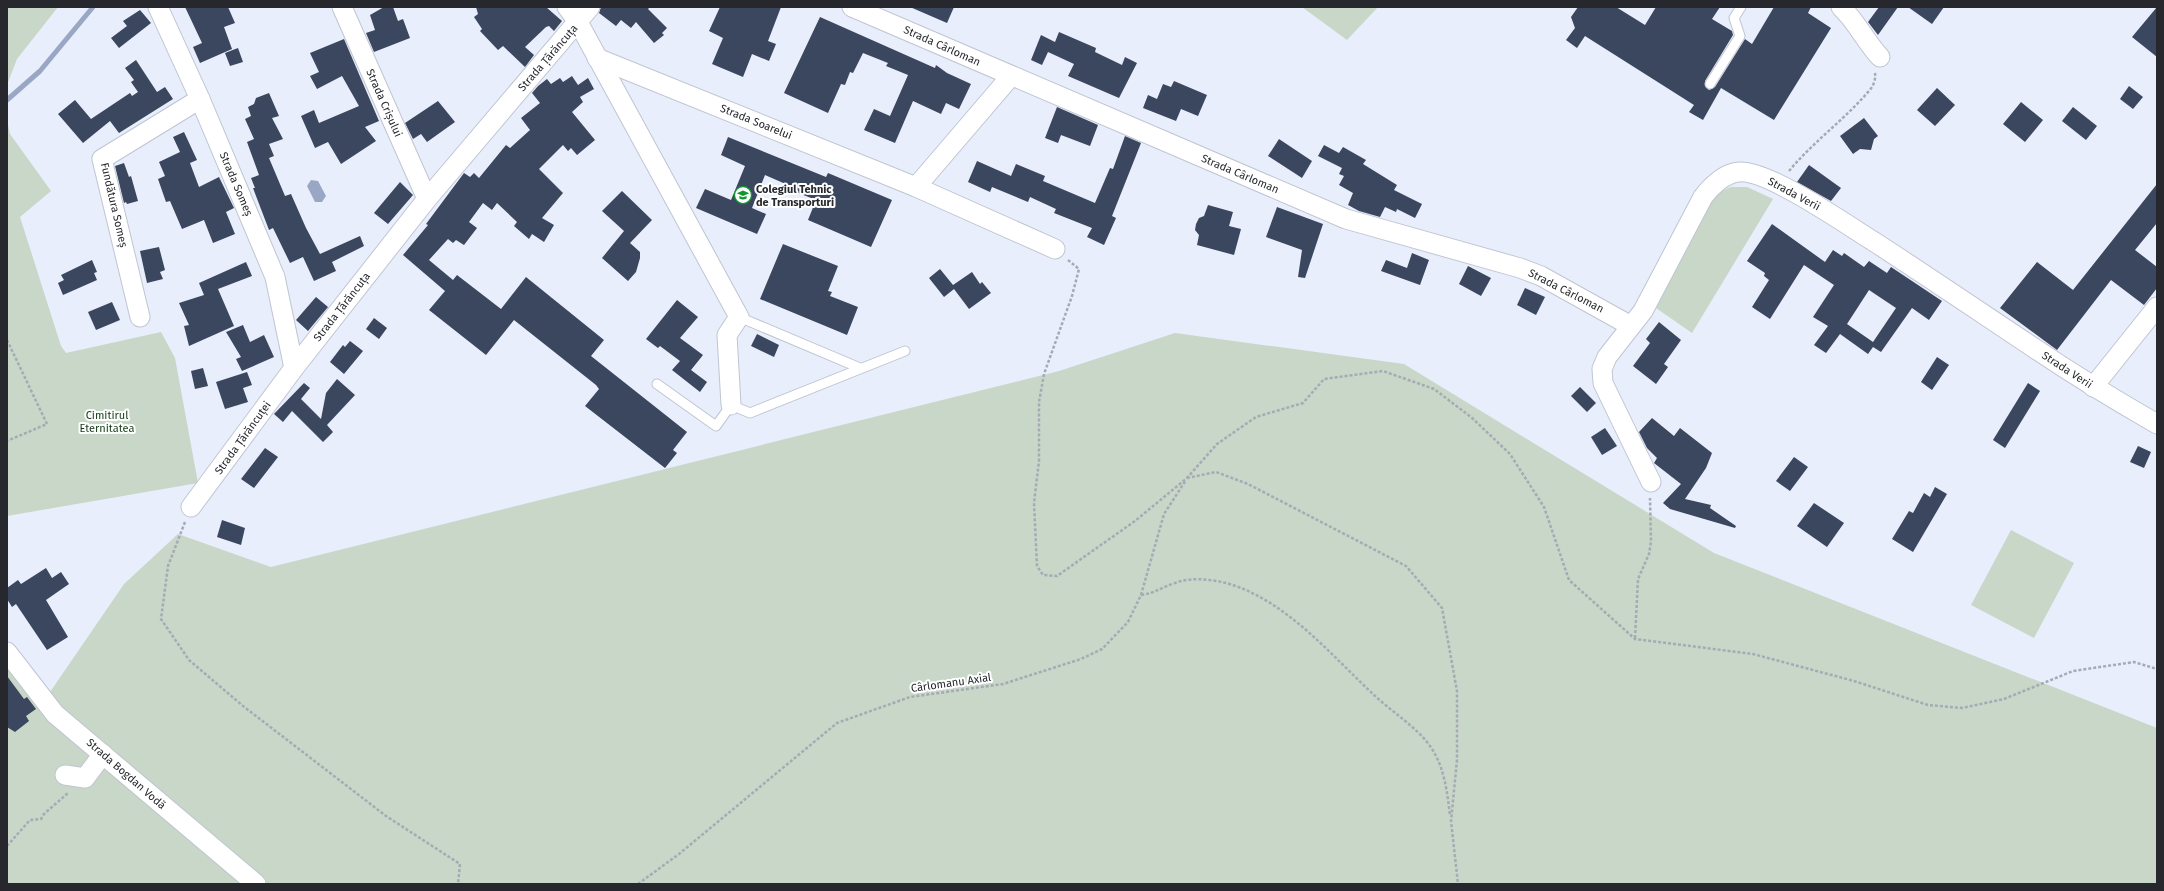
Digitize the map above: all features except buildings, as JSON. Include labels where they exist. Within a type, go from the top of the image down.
[{"type":"street","name":"Strada Someș","points":[[158,7],[200,99],[274,277],[294,368]]},
{"type":"street","name":"Strada Crișului","points":[[342,7],[427,199]]},
{"type":"street","points":[[573,14],[590,7]]},
{"type":"street","name":"Strada Cârloman","points":[[852,7],[1346,219],[1520,268],[1541,276],[1631,326]]},
{"type":"street","points":[[1841,7],[1852,17],[1866,42],[1880,57]]},
{"type":"street","name":"Strada Țărăncuța","points":[[294,368],[573,14],[738,317]]},
{"type":"street","name":"Strada Soarelui","points":[[597,58],[916,187],[1055,249]]},
{"type":"street","points":[[916,187],[1011,76]]},
{"type":"street","name":"Fundătura Someș","points":[[140,317],[102,158],[200,99]]},
{"type":"street","name":"Strada Verii","points":[[1651,482],[1603,383],[1602,369],[1607,357],[1643,311],[1697,204],[1710,188],[1725,177],[1740,172],[1778,184],[1829,213],[1917,269],[2093,387],[2157,424]]},
{"type":"street","points":[[2093,387],[2157,307]]},
{"type":"street","points":[[731,405],[727,335],[738,317]]},
{"type":"street","name":"Strada Țărăncuței","points":[[191,507],[294,368]]},
{"type":"street","name":"Strada Bogdan Vodă","points":[[7,652],[55,714],[222,857],[256,884]]},
{"type":"street","points":[[65,775],[85,778],[103,754]]},
{"type":"lane","points":[[1710,84],[1740,36],[1734,18],[1741,7]]},
{"type":"lane","points":[[738,317],[860,368]]},
{"type":"lane","points":[[657,384],[716,426],[731,405],[750,413],[905,351]]},
{"type":"path","points":[[1778,184],[1806,151],[1868,92],[1876,78],[1874,62],[1880,57]]},
{"type":"path","points":[[1055,249],[1079,269],[1072,296],[1044,374],[1039,402],[1039,461],[1034,503],[1037,566],[1044,576],[1057,576],[1135,521],[1187,478],[1217,444],[1256,417],[1303,403],[1324,379],[1383,371],[1434,389],[1471,418],[1510,454],[1544,507],[1569,580],[1635,638],[1753,654],[1854,681],[1928,705],[1962,708],[2004,700],[2073,672],[2134,662],[2157,669]]},
{"type":"path","points":[[7,340],[47,424],[7,441]]},
{"type":"path","points":[[1187,478],[1216,472],[1248,484],[1406,566],[1442,608],[1457,691],[1457,760],[1451,821]]},
{"type":"path","name":"Cârlomanu Axial","points":[[638,884],[679,854],[837,723],[910,697],[1003,684],[1080,659],[1102,649],[1128,622],[1141,595],[1164,514],[1187,478]]},
{"type":"path","points":[[1635,638],[1638,579],[1649,554],[1651,542],[1649,511],[1651,482]]},
{"type":"path","points":[[191,507],[168,566],[161,619],[189,660],[243,706],[386,816],[460,864],[458,884]]},
{"type":"path","points":[[1141,595],[1156,592],[1174,583],[1190,578],[1226,583],[1267,601],[1320,641],[1374,695],[1427,742],[1445,776],[1458,884]]},
{"type":"path","points":[[7,846],[30,820],[40,819],[85,778]]},
{"type":"green space","points":[[7,7],[58,7],[17,59],[7,85]]},
{"type":"green space","points":[[1302,7],[1378,7],[1347,40]]},
{"type":"green space","name":"Cimitirul Eternitatea","points":[[7,120],[10,134],[51,191],[20,217],[61,346],[66,353],[161,332],[175,358],[198,483],[7,516]]},
{"type":"green space","points":[[1731,187],[1747,187],[1773,199],[1692,333],[1656,308],[1713,194]]},
{"type":"green space","points":[[1175,333],[1404,364],[1714,553],[2157,728],[2157,884],[7,884],[7,654],[48,695],[124,584],[178,534],[271,567],[1059,371]]},
{"type":"green space","points":[[2011,530],[2074,563],[2034,638],[1971,605]]},
{"type":"water","points":[[311,180],[318,181],[326,196],[322,202],[315,202],[307,186]]},
{"type":"waterway","points":[[7,100],[40,71],[93,7]]},
{"type":"place","name":"Colegiul Tehnic de Transporturi","points":[[743,195]]}]
